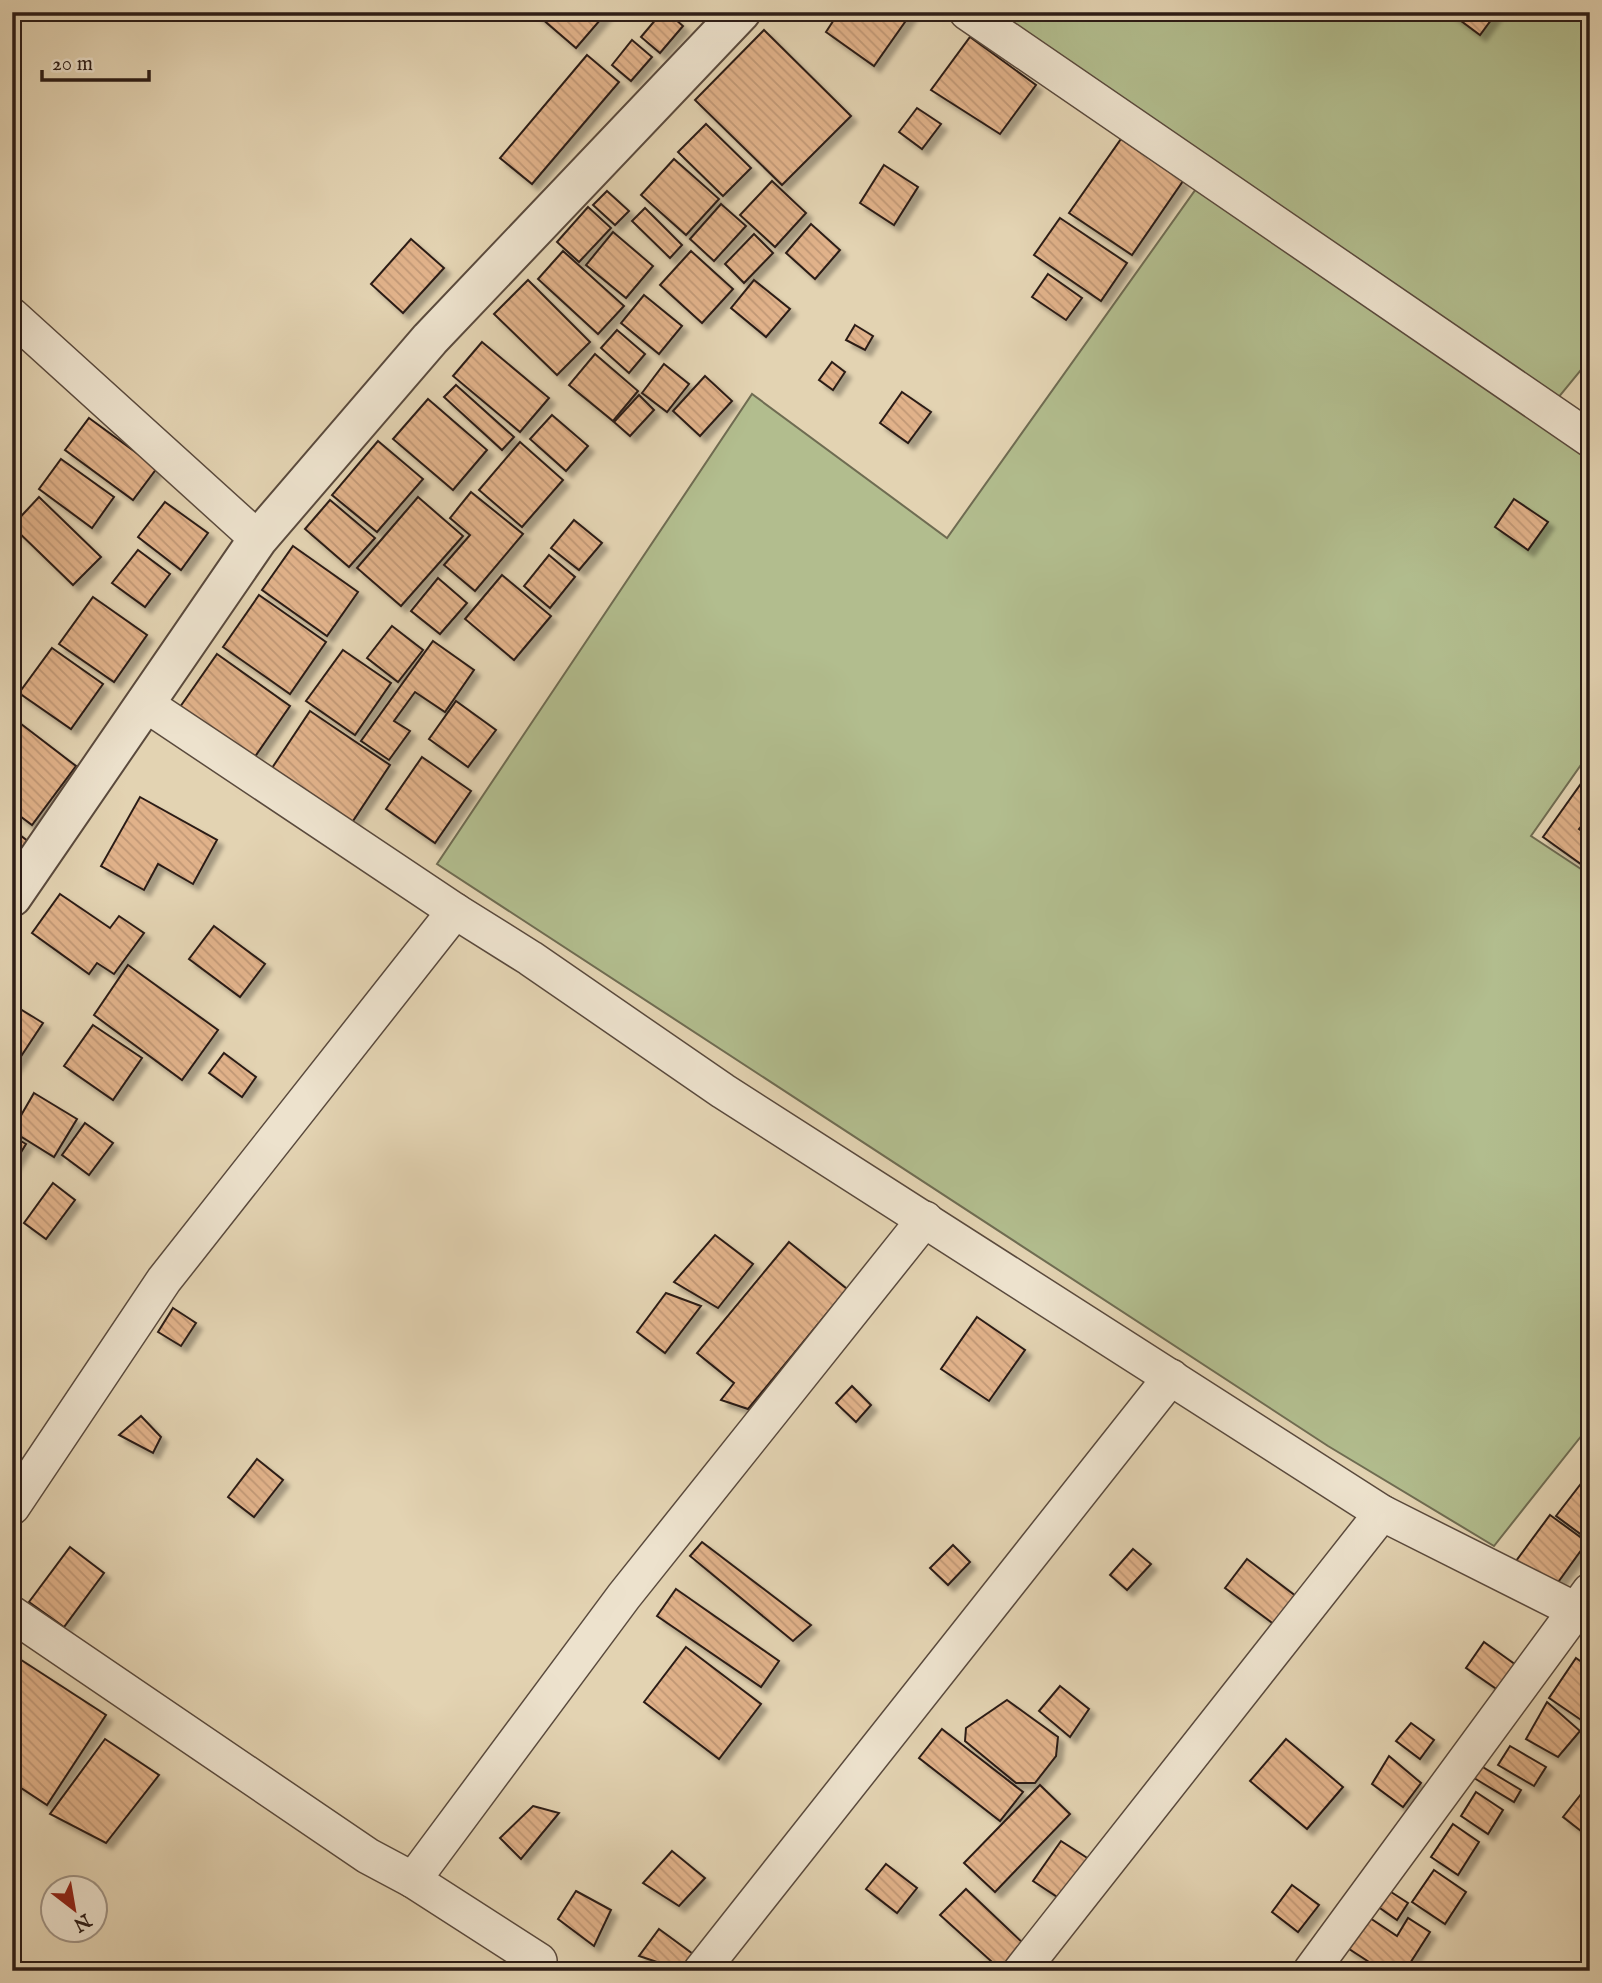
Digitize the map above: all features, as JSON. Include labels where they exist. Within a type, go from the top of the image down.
[{"type":"street","points":[[12,897],[258,539],[430,339],[741,12]]},
{"type":"street","points":[[967,12],[1590,439]]},
{"type":"street","points":[[12,316],[258,539]]},
{"type":"street","points":[[144,703],[455,911],[530,958],[723,1091],[1382,1513],[1583,1600],[1311,1971]]},
{"type":"street","points":[[12,1507],[164,1280],[455,911]]},
{"type":"street","points":[[413,1880],[624,1596],[925,1219]]},
{"type":"street","points":[[701,1971],[1171,1377]]},
{"type":"street","points":[[1021,1971],[1382,1513]]},
{"type":"street","points":[[12,1614],[368,1856],[413,1880],[539,1961]]},
{"type":"green space","points":[[998,12],[1590,12],[1590,359],[1558,398]]},
{"type":"green space","points":[[1196,189],[1590,456],[1590,752],[1531,836],[1590,875],[1590,1425],[1494,1546],[1328,1446],[437,864],[752,394],[947,538]]},
{"type":"building","points":[[534,12],[607,12],[576,48]]},
{"type":"building","points":[[662,12],[667,12],[683,26],[660,53],[641,37]]},
{"type":"building","points":[[839,12],[912,12],[874,66],[826,32]]},
{"type":"building","points":[[1449,12],[1497,12],[1480,35]]},
{"type":"building","points":[[764,30],[851,116],[782,185],[695,100]]},
{"type":"building","points":[[970,37],[1036,85],[1000,134],[931,90]]},
{"type":"building","points":[[632,40],[652,57],[631,81],[612,65]]},
{"type":"building","points":[[587,55],[619,82],[532,184],[500,158]]},
{"type":"building","points":[[917,108],[941,124],[922,149],[899,132]]},
{"type":"building","points":[[706,124],[751,168],[723,196],[678,152]]},
{"type":"building","points":[[1121,139],[1183,181],[1132,255],[1069,213]]},
{"type":"building","points":[[674,159],[719,199],[686,235],[641,195]]},
{"type":"building","points":[[884,165],[918,187],[894,225],[860,203]]},
{"type":"building","points":[[772,181],[806,213],[775,247],[740,215]]},
{"type":"building","points":[[607,191],[629,211],[615,225],[593,205]]},
{"type":"building","points":[[721,204],[746,226],[714,261],[690,239]]},
{"type":"building","points":[[588,207],[611,228],[579,262],[557,242]]},
{"type":"building","points":[[645,208],[682,245],[670,258],[632,221]]},
{"type":"building","points":[[1060,218],[1127,263],[1101,301],[1034,255]]},
{"type":"building","points":[[811,224],[840,250],[815,279],[786,253]]},
{"type":"building","points":[[613,232],[653,266],[626,298],[586,265]]},
{"type":"building","points":[[754,234],[773,253],[744,283],[725,264]]},
{"type":"building","points":[[411,239],[444,268],[403,313],[371,284]]},
{"type":"building","points":[[563,251],[624,306],[598,334],[538,279]]},
{"type":"building","points":[[691,251],[733,289],[702,323],[660,285]]},
{"type":"building","points":[[1048,274],[1082,298],[1066,320],[1032,297]]},
{"type":"building","points":[[528,280],[590,342],[557,375],[494,314]]},
{"type":"building","points":[[754,280],[790,309],[766,337],[731,308]]},
{"type":"building","points":[[644,295],[682,326],[659,354],[621,323]]},
{"type":"building","points":[[855,325],[873,336],[865,350],[846,340]]},
{"type":"building","points":[[617,330],[645,354],[629,373],[601,348]]},
{"type":"building","points":[[482,342],[549,398],[520,432],[453,376]]},
{"type":"building","points":[[595,354],[638,391],[613,421],[569,385]]},
{"type":"building","points":[[832,362],[845,372],[833,390],[819,380]]},
{"type":"building","points":[[664,364],[689,384],[667,412],[642,393]]},
{"type":"building","points":[[705,376],[732,401],[700,436],[673,411]]},
{"type":"building","points":[[456,385],[514,437],[502,450],[444,397]]},
{"type":"building","points":[[902,392],[931,412],[908,443],[880,423]]},
{"type":"building","points":[[639,395],[654,410],[630,436],[614,422]]},
{"type":"building","points":[[428,399],[487,450],[453,490],[393,439]]},
{"type":"building","points":[[552,415],[588,446],[566,471],[530,439]]},
{"type":"building","points":[[89,418],[157,468],[133,500],[65,450]]},
{"type":"building","points":[[378,441],[423,479],[377,532],[332,495]]},
{"type":"building","points":[[520,442],[563,480],[522,527],[479,490]]},
{"type":"building","points":[[61,459],[114,497],[92,528],[39,489]]},
{"type":"building","points":[[471,492],[523,534],[475,591],[444,565],[470,535],[450,518]]},
{"type":"building","points":[[39,497],[101,557],[73,585],[12,526]]},
{"type":"building","points":[[418,497],[463,536],[401,606],[357,568]]},
{"type":"building","points":[[1514,499],[1548,522],[1528,550],[1495,527]]},
{"type":"building","points":[[330,500],[375,538],[349,567],[305,529]]},
{"type":"building","points":[[165,502],[208,533],[181,570],[138,537]]},
{"type":"building","points":[[574,520],[602,543],[579,570],[551,548]]},
{"type":"building","points":[[293,546],[358,592],[327,636],[262,590]]},
{"type":"building","points":[[138,550],[170,574],[145,607],[112,583]]},
{"type":"building","points":[[549,555],[575,577],[550,608],[524,586]]},
{"type":"building","points":[[502,575],[551,616],[514,660],[465,619]]},
{"type":"building","points":[[438,578],[467,603],[440,634],[411,611]]},
{"type":"building","points":[[259,595],[326,642],[290,694],[223,647]]},
{"type":"building","points":[[93,597],[147,635],[114,682],[59,644]]},
{"type":"building","points":[[392,626],[423,650],[398,682],[367,658]]},
{"type":"building","points":[[433,641],[474,670],[445,712],[415,692],[394,721],[410,731],[389,760],[361,741]]},
{"type":"building","points":[[52,648],[103,684],[71,729],[19,693]]},
{"type":"building","points":[[343,650],[391,683],[355,735],[306,701]]},
{"type":"building","points":[[217,654],[290,706],[254,758],[180,707]]},
{"type":"building","points":[[456,701],[496,730],[468,767],[429,739]]},
{"type":"building","points":[[310,711],[390,765],[347,830],[266,777]]},
{"type":"building","points":[[12,717],[76,766],[32,825],[12,810]]},
{"type":"building","points":[[422,757],[471,791],[435,843],[386,809]]},
{"type":"building","points":[[1590,771],[1590,815],[1579,829],[1590,837],[1590,859],[1585,867],[1543,837]]},
{"type":"building","points":[[140,797],[217,840],[193,884],[158,864],[144,890],[101,866]]},
{"type":"building","points":[[12,829],[29,842],[15,859],[12,857]]},
{"type":"building","points":[[60,894],[110,928],[119,916],[144,933],[114,974],[97,963],[89,974],[32,933]]},
{"type":"building","points":[[214,926],[265,964],[240,997],[189,959]]},
{"type":"building","points":[[128,965],[218,1030],[182,1080],[94,1015]]},
{"type":"building","points":[[12,1004],[43,1023],[12,1070]]},
{"type":"building","points":[[93,1025],[142,1058],[113,1100],[64,1066]]},
{"type":"building","points":[[224,1053],[256,1077],[242,1097],[209,1073]]},
{"type":"building","points":[[34,1093],[77,1119],[54,1157],[12,1131]]},
{"type":"building","points":[[85,1123],[113,1143],[89,1175],[62,1155]]},
{"type":"building","points":[[12,1136],[26,1144],[12,1167]]},
{"type":"building","points":[[53,1183],[75,1200],[46,1239],[24,1223]]},
{"type":"building","points":[[715,1235],[753,1264],[718,1308],[674,1282]]},
{"type":"building","points":[[789,1242],[847,1289],[748,1409],[721,1400],[734,1383],[697,1353]]},
{"type":"building","points":[[666,1293],[701,1306],[665,1353],[637,1332]]},
{"type":"building","points":[[173,1308],[196,1323],[181,1346],[158,1332]]},
{"type":"building","points":[[977,1317],[1025,1350],[989,1401],[941,1369]]},
{"type":"building","points":[[852,1386],[871,1405],[856,1422],[836,1403]]},
{"type":"building","points":[[141,1416],[161,1437],[153,1453],[119,1435]]},
{"type":"building","points":[[257,1459],[283,1480],[254,1517],[228,1497]]},
{"type":"building","points":[[1583,1481],[1590,1485],[1590,1541],[1556,1516]]},
{"type":"building","points":[[1550,1515],[1587,1542],[1551,1592],[1513,1565]]},
{"type":"building","points":[[702,1542],[811,1625],[793,1641],[690,1556]]},
{"type":"building","points":[[953,1545],[970,1562],[948,1585],[930,1568]]},
{"type":"building","points":[[70,1547],[104,1573],[64,1627],[29,1602]]},
{"type":"building","points":[[1133,1549],[1151,1564],[1127,1590],[1110,1575]]},
{"type":"building","points":[[1247,1559],[1305,1603],[1283,1631],[1225,1588]]},
{"type":"building","points":[[676,1589],[779,1661],[761,1687],[657,1616]]},
{"type":"building","points":[[1484,1642],[1516,1665],[1498,1690],[1466,1668]]},
{"type":"building","points":[[686,1647],[761,1704],[719,1759],[644,1702]]},
{"type":"building","points":[[12,1654],[106,1715],[47,1805],[12,1782]]},
{"type":"building","points":[[1576,1658],[1590,1668],[1587,1724],[1549,1698]]},
{"type":"building","points":[[1060,1686],[1089,1709],[1070,1737],[1039,1711]]},
{"type":"building","points":[[1007,1700],[1058,1737],[1056,1756],[1035,1783],[1016,1783],[965,1741],[966,1728]]},
{"type":"building","points":[[1547,1702],[1580,1731],[1558,1757],[1526,1739]]},
{"type":"building","points":[[1411,1723],[1434,1740],[1420,1759],[1396,1741]]},
{"type":"building","points":[[942,1729],[1023,1792],[1000,1821],[919,1758]]},
{"type":"building","points":[[105,1739],[159,1775],[106,1843],[50,1814]]},
{"type":"building","points":[[1286,1739],[1343,1787],[1307,1829],[1250,1781]]},
{"type":"building","points":[[1510,1746],[1546,1767],[1534,1786],[1498,1765]]},
{"type":"building","points":[[1389,1756],[1421,1783],[1403,1807],[1372,1784]]},
{"type":"building","points":[[1481,1766],[1521,1790],[1514,1802],[1474,1778]]},
{"type":"building","points":[[1590,1784],[1590,1838],[1563,1817]]},
{"type":"building","points":[[1040,1785],[1070,1814],[995,1892],[964,1863]]},
{"type":"building","points":[[1476,1792],[1503,1810],[1488,1834],[1461,1816]]},
{"type":"building","points":[[533,1806],[559,1813],[521,1859],[500,1838]]},
{"type":"building","points":[[1453,1824],[1479,1842],[1458,1875],[1431,1857]]},
{"type":"building","points":[[1061,1841],[1095,1863],[1068,1904],[1033,1881]]},
{"type":"building","points":[[672,1851],[705,1878],[679,1906],[643,1883]]},
{"type":"building","points":[[886,1864],[917,1888],[897,1913],[866,1889]]},
{"type":"building","points":[[1434,1870],[1466,1892],[1445,1924],[1412,1902]]},
{"type":"building","points":[[1292,1885],[1319,1905],[1298,1932],[1272,1912]]},
{"type":"building","points":[[966,1889],[1026,1946],[1008,1971],[1002,1971],[940,1915]]},
{"type":"building","points":[[1388,1890],[1408,1903],[1397,1920],[1377,1906]]},
{"type":"building","points":[[576,1891],[611,1910],[594,1946],[558,1919]]},
{"type":"building","points":[[1367,1916],[1397,1936],[1408,1918],[1430,1932],[1405,1971],[1383,1971],[1346,1947]]},
{"type":"building","points":[[659,1929],[693,1954],[681,1970],[639,1956]]}]
